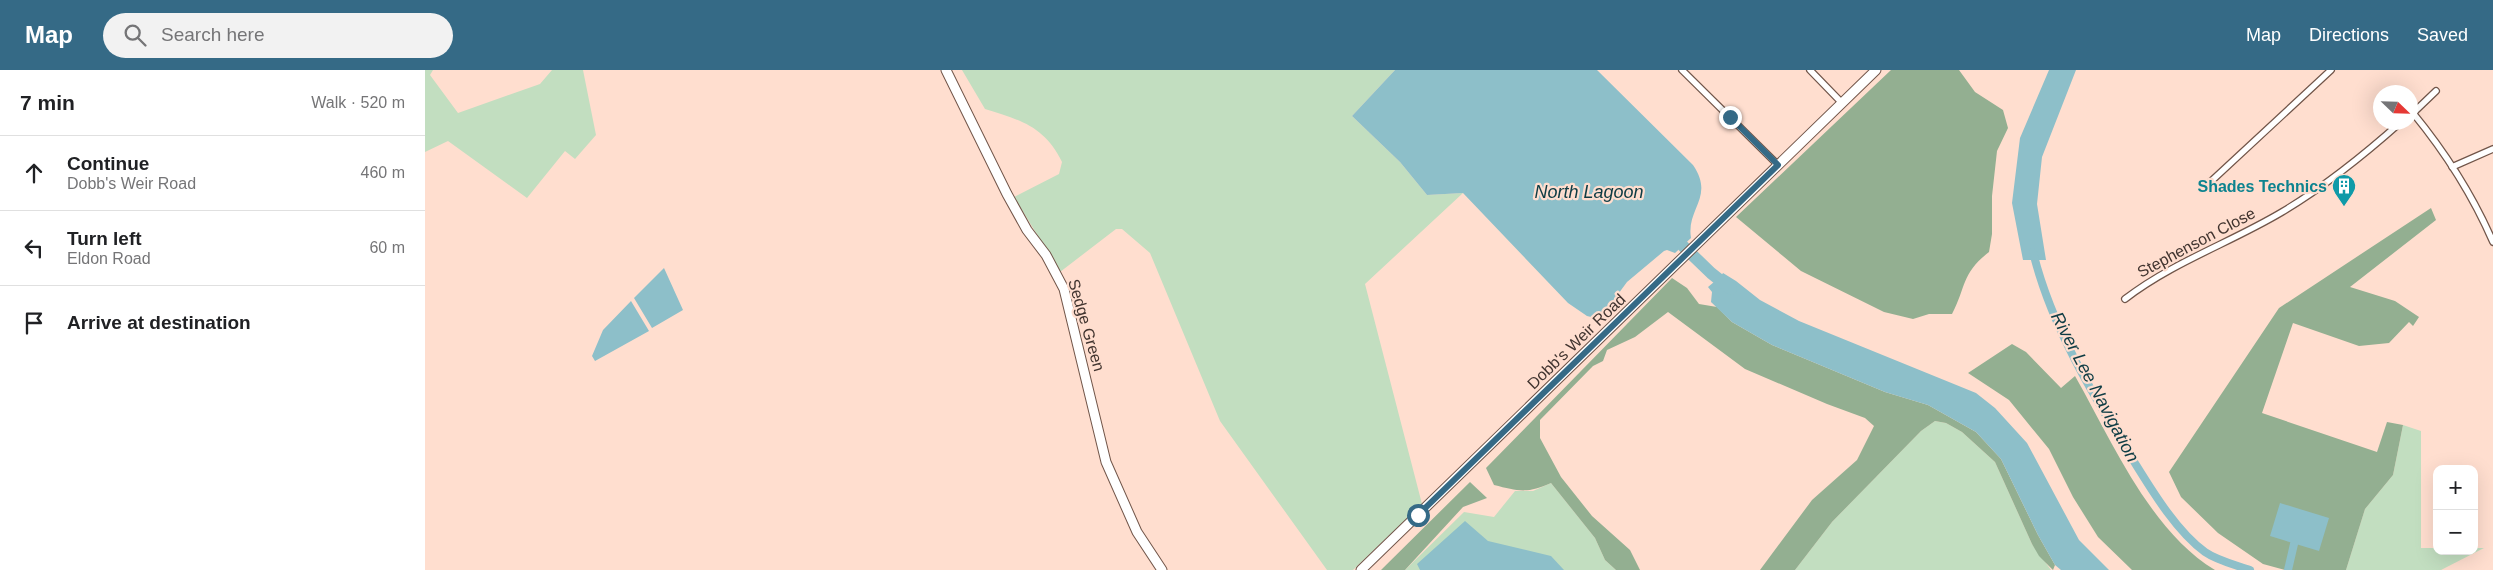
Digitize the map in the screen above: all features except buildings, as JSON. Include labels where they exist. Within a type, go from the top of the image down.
[{"type":"street","name":"Sedge Green","points":[[947,70],[1011,201],[1027,230],[1046,255],[1064,289],[1106,462],[1137,532],[1162,570]]},
{"type":"street","points":[[1681,70],[1778,165]]},
{"type":"street","points":[[1810,70],[1842,103]]},
{"type":"street","name":"Dobb's Weir Road","points":[[1361,570],[1876,70]]},
{"type":"street","points":[[2206,186],[2331,70]]},
{"type":"street","points":[[2418,108],[2436,91]]},
{"type":"street","points":[[2418,122],[2452,167],[2474,204],[2493,242]]},
{"type":"street","name":"Stephenson Close","points":[[2125,299],[2165,271],[2287,209],[2358,158],[2391,130]]},
{"type":"street","points":[[2452,167],[2493,149]]},
{"type":"green space","points":[[425,70],[433,70],[430,75],[458,113],[540,84],[552,70],[583,70],[596,135],[575,159],[565,151],[527,198],[448,141],[425,152]]},
{"type":"green space","points":[[962,70],[1395,70],[1352,116],[1400,162],[1427,195],[1463,193],[1365,284],[1422,504],[1353,570],[1327,570],[1220,421],[1150,253],[1122,229],[1116,229],[1060,272],[1014,197],[1059,174],[1062,162],[1048,140],[1031,126],[985,109]]},
{"type":"green space","points":[[1891,70],[1959,70],[1975,92],[2003,110],[2008,128],[1997,151],[1992,196],[1992,234],[1989,252],[1969,274],[1952,314],[1929,314],[1913,319],[1884,312],[1801,271],[1736,217]]},
{"type":"green space","points":[[2431,208],[2436,220],[2350,287],[2395,301],[2419,317],[2413,326],[2409,322],[2389,343],[2359,346],[2293,323],[2262,413],[2377,452],[2387,422],[2403,425],[2393,475],[2365,509],[2346,570],[2285,570],[2263,564],[2218,533],[2181,497],[2169,472],[2279,308]]},
{"type":"green space","points":[[1672,278],[1687,288],[1699,304],[1717,307],[1732,322],[1772,345],[1885,392],[1928,405],[1976,432],[2001,459],[2038,535],[2055,565],[2053,570],[2039,556],[2032,544],[1995,462],[1962,432],[1946,423],[1935,421],[1921,431],[1832,522],[1795,570],[1760,570],[1812,500],[1857,460],[1874,426],[1865,418],[1745,369],[1668,312],[1635,337],[1607,350],[1603,361],[1593,366],[1540,420],[1540,438],[1561,477],[1592,516],[1630,550],[1640,570],[1616,570],[1605,560],[1595,538],[1551,483],[1529,490],[1510,489],[1494,485],[1486,468]]},
{"type":"green space","points":[[2012,344],[2026,352],[2061,388],[2075,376],[2118,456],[2152,509],[2192,553],[2215,570],[2132,570],[2098,537],[2073,497],[2049,449],[2009,400],[1968,373]]},
{"type":"green space","points":[[1935,421],[1946,423],[1962,432],[1995,462],[2032,544],[2051,570],[1795,570],[1832,522],[1921,431]]},
{"type":"green space","points":[[2403,425],[2421,431],[2421,548],[2433,548],[2433,555],[2470,555],[2441,570],[2346,570],[2365,509],[2393,475]]},
{"type":"green space","points":[[1470,482],[1487,498],[1463,507],[1405,570],[1381,570]]},
{"type":"green space","points":[[1551,483],[1595,538],[1605,560],[1616,570],[1405,570],[1464,512],[1494,517],[1515,491],[1533,491]]},
{"type":"water","name":"North Lagoon","points":[[1395,70],[1597,70],[1693,165],[1699,176],[1701,195],[1692,219],[1691,238],[1675,253],[1667,250],[1664,251],[1627,282],[1602,316],[1595,318],[1587,316],[1568,303],[1463,193],[1427,195],[1400,162],[1352,116]]},
{"type":"water","points":[[2049,70],[2076,70],[2042,157],[2037,204],[2046,260],[2023,260],[2012,203],[2020,138]]},
{"type":"water","points":[[664,268],[683,310],[652,328],[634,298]]},
{"type":"water","points":[[1723,273],[1760,300],[1799,321],[1976,393],[1995,408],[2027,443],[2079,540],[2109,570],[2061,570],[2055,565],[2038,535],[2001,459],[1976,432],[1928,405],[1885,392],[1772,345],[1732,322],[1711,302],[1712,292],[1708,287],[1717,282]]},
{"type":"water","points":[[631,301],[649,331],[595,361],[592,356],[603,330]]},
{"type":"water","points":[[2280,503],[2329,518],[2319,551],[2270,536]]},
{"type":"water","points":[[1465,521],[1488,541],[1551,556],[1564,570],[1420,570],[1417,564]]},
{"type":"waterway","points":[[1683,246],[1731,289]]},
{"type":"waterway","name":"River Lee Navigation","points":[[2033,252],[2051,307],[2075,359],[2103,410],[2156,496],[2184,533],[2205,552],[2250,570]]},
{"type":"waterway","name":"River Lee Navigation","points":[[2288,570],[2294,544]]},
{"type":"place","name":"Shades Technics","points":[[2344,207]]},
{"type":"route","points":[[1418,515],[1778,165],[1730,117]]}]
